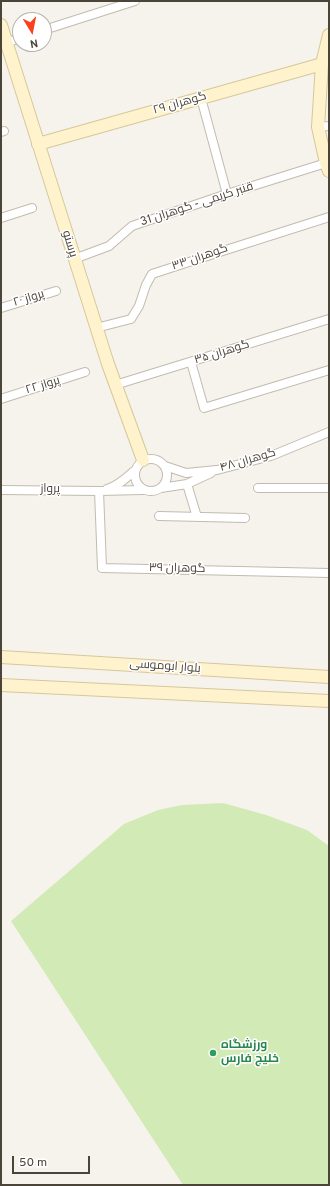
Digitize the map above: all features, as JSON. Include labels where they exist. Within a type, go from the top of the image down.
[{"type":"street","points":[[52,27],[135,1]]},
{"type":"street","name":"پرستو","points":[[1,25],[96,328],[115,385],[143,460]]},
{"type":"street","points":[[327,167],[323,126],[325,86],[322,64],[329,35]]},
{"type":"street","points":[[6,42],[12,40]]},
{"type":"street","name":"گوهران ۲۹","points":[[38,144],[322,64]]},
{"type":"street","points":[[201,98],[227,194]]},
{"type":"street","name":"قنبر کریمی - گوهران 31","points":[[74,259],[109,246],[132,226],[227,194],[327,167]]},
{"type":"street","points":[[1,218],[32,208]]},
{"type":"street","name":"گوهران ۳۳","points":[[96,328],[131,319],[139,306],[146,285],[152,274],[329,217]]},
{"type":"street","name":"پرواز ۲۰","points":[[1,308],[56,291]]},
{"type":"street","name":"گوهران ۳۵","points":[[115,385],[329,319]]},
{"type":"street","points":[[191,362],[204,408],[329,370]]},
{"type":"street","name":"پرواز ۲۲","points":[[1,399],[85,372]]},
{"type":"street","name":"گوهران ۴۸","points":[[165,466],[186,473],[217,470],[271,456],[329,432]]},
{"type":"street","points":[[99,491],[113,487],[134,471],[138,464],[143,460],[151,458],[159,460],[165,466],[167,472],[167,478],[161,488]]},
{"type":"street","points":[[134,471],[134,478],[137,485],[144,490],[153,491],[161,488],[187,484],[217,470]]},
{"type":"street","points":[[187,484],[197,517]]},
{"type":"street","points":[[258,488],[329,488]]},
{"type":"street","name":"پرواز","points":[[1,490],[144,490]]},
{"type":"street","name":"گوهران ۳۹","points":[[99,491],[102,568],[329,573]]},
{"type":"street","points":[[160,516],[245,518]]},
{"type":"street","name":"بلوار ابوموسی","points":[[1,657],[329,677]]},
{"type":"street","points":[[1,685],[329,701]]},
{"type":"green space","name":"ورزشگاه خلیج فارس","points":[[223,803],[266,815],[307,830],[329,846],[329,1185],[183,1185],[11,921],[124,824],[158,810],[182,805]]},
{"type":"place","name":"ورزشگاه خلیج فارس","points":[[213,1053]]}]
